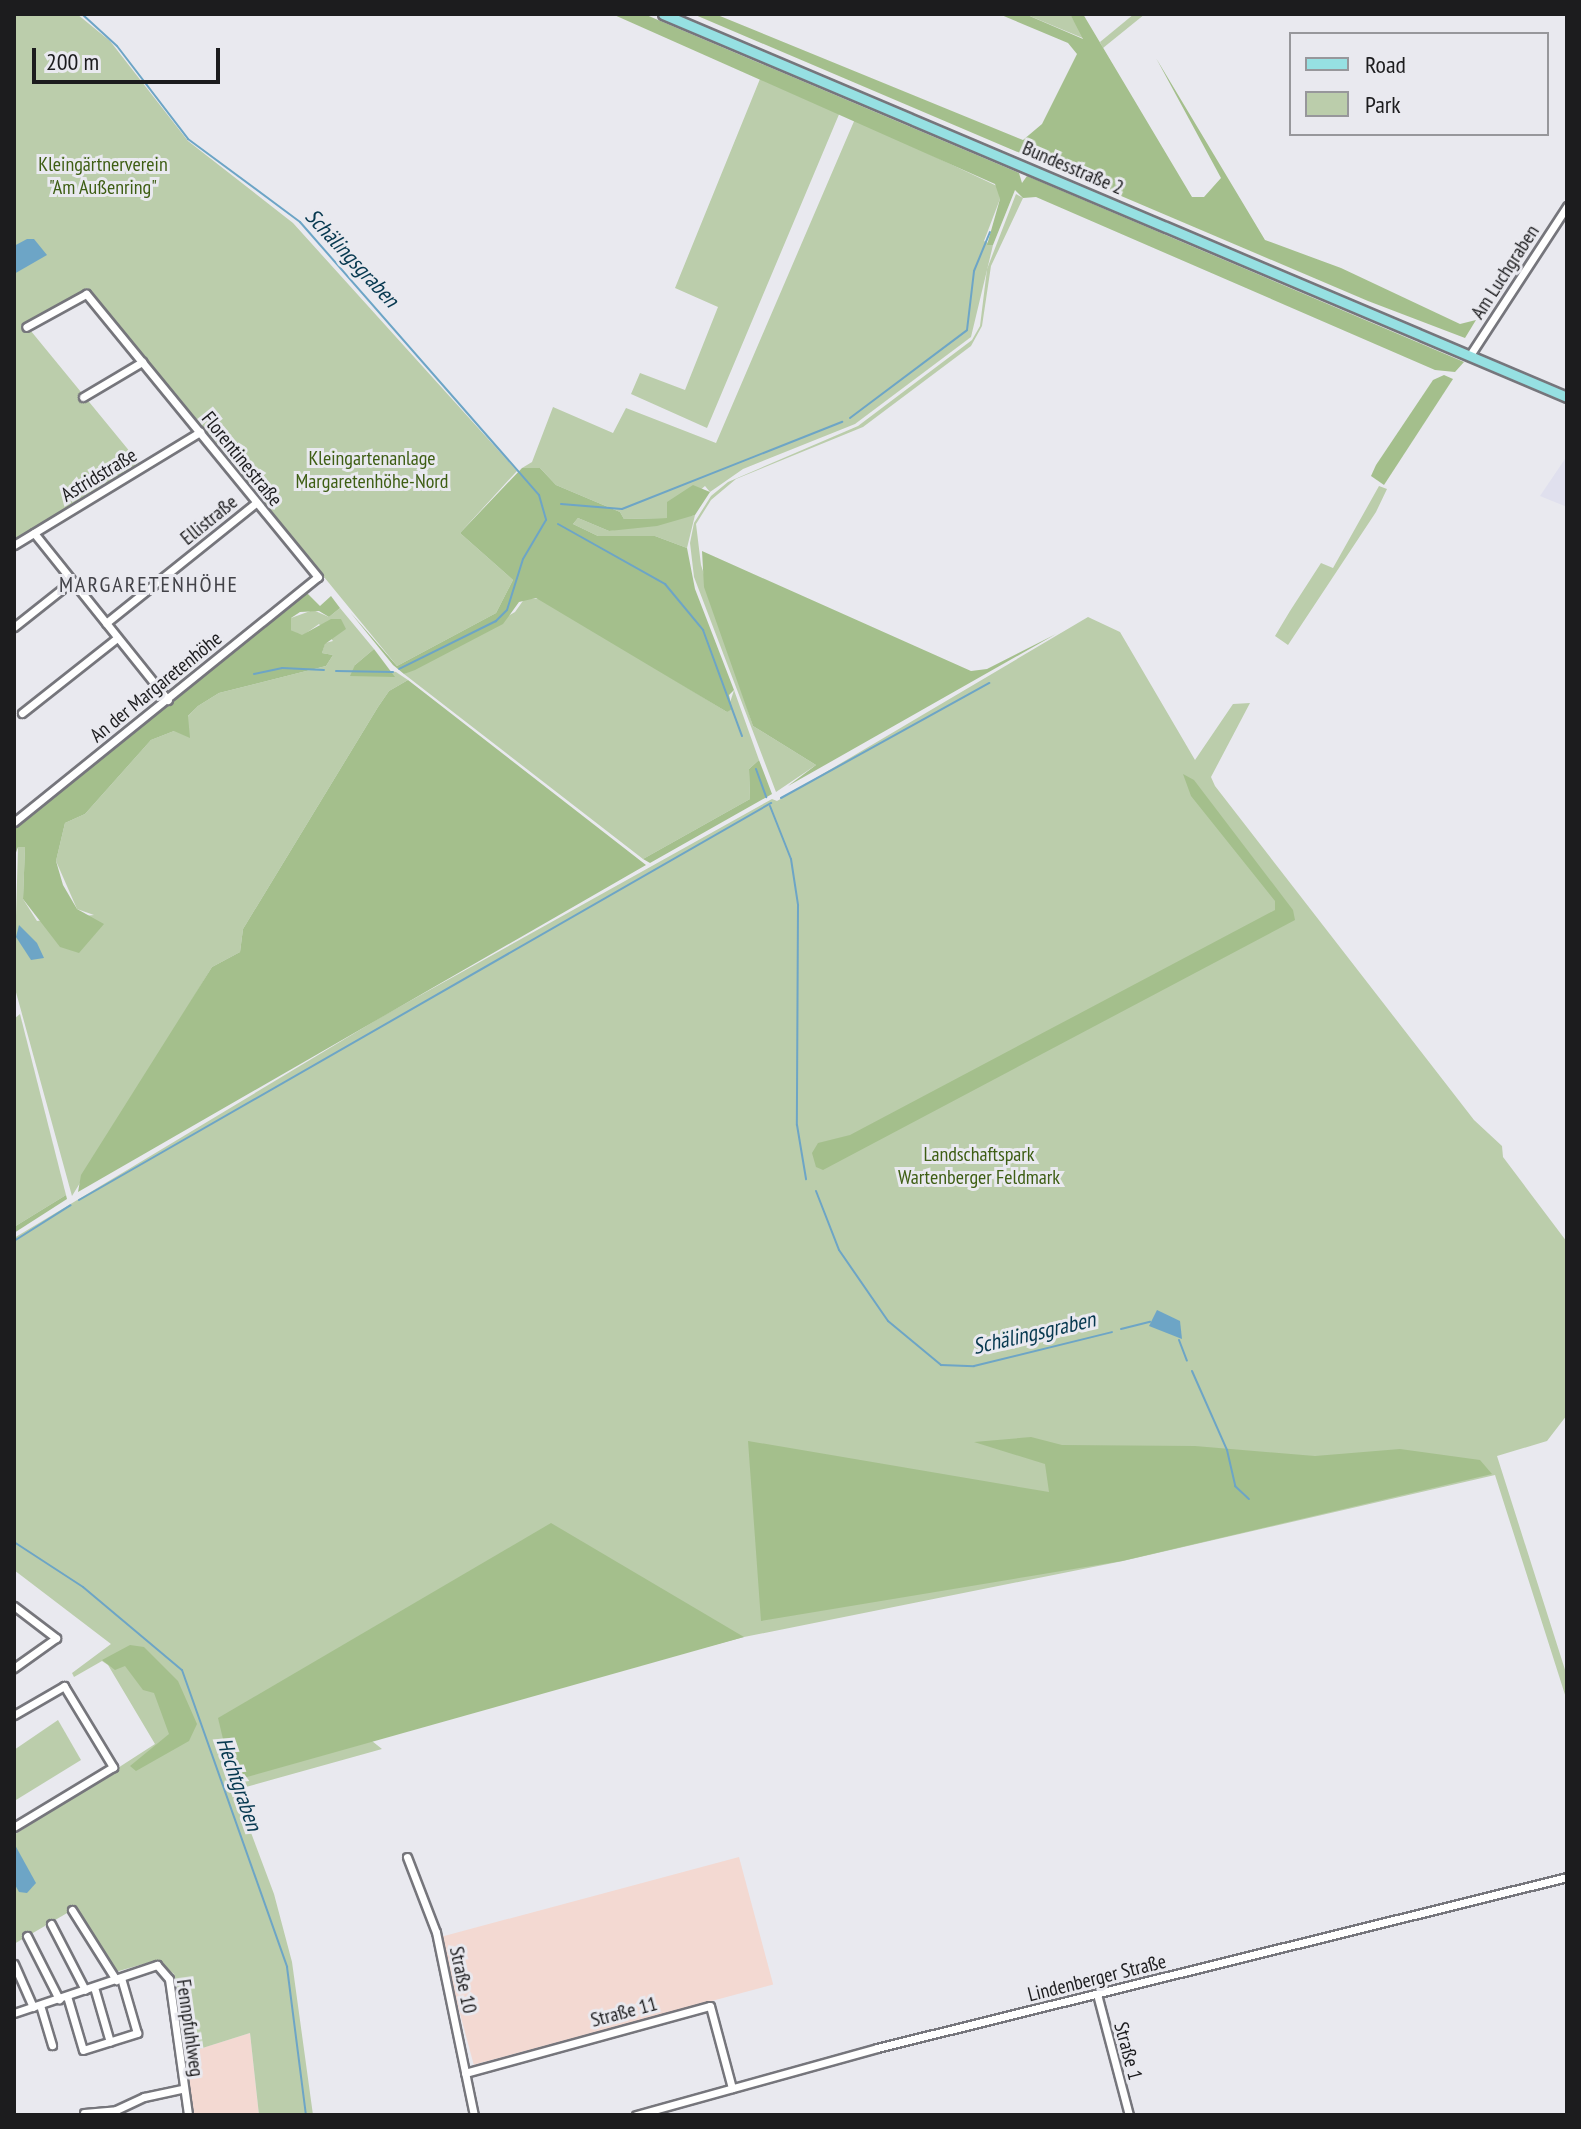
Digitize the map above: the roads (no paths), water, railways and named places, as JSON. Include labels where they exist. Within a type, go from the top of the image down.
[{"type":"main road","name":"Bundesstraße 2","points":[[663,14],[1567,397]]},
{"type":"street","name":"Am Luchgraben","points":[[1470,355],[1567,206]]},
{"type":"street","name":"Florentinestraße","points":[[26,327],[86,294],[318,577]]},
{"type":"street","points":[[83,397],[142,362]]},
{"type":"street","name":"Astridstraße","points":[[14,545],[200,432]]},
{"type":"street","name":"Ellistraße","points":[[106,623],[257,502]]},
{"type":"street","points":[[34,533],[168,700]]},
{"type":"street","name":"An der Margaretenhöhe","points":[[14,822],[318,577]]},
{"type":"street","points":[[14,627],[72,581]]},
{"type":"street","points":[[22,713],[117,638]]},
{"type":"street","points":[[14,1606],[56,1638],[14,1668]]},
{"type":"street","points":[[14,1715],[64,1686],[113,1767],[14,1827]]},
{"type":"street","name":"Straße 10","points":[[407,1857],[436,1932],[474,2115]]},
{"type":"street","name":"Lindenberger Straße","points":[[636,2115],[1097,1994],[1567,1877]]},
{"type":"street","points":[[27,1936],[63,1998],[83,2050],[137,2033],[118,1979],[72,1910]]},
{"type":"street","points":[[51,1924],[85,1990]]},
{"type":"street","points":[[14,1964],[52,2045]]},
{"type":"street","name":"Fennpfuhlweg","points":[[14,2013],[155,1965],[167,1973],[188,2115]]},
{"type":"street","points":[[94,1987],[110,2042]]},
{"type":"street","name":"Straße 1","points":[[1097,1994],[1129,2115]]},
{"type":"street","name":"Straße 11","points":[[465,2073],[710,2006],[732,2088]]},
{"type":"street","name":"Fennpfuhlweg","points":[[84,2113],[116,2110],[144,2097],[183,2089]]},
{"type":"water","points":[[34,239],[47,255],[14,274],[14,246]]},
{"type":"water","points":[[19,925],[37,943],[44,958],[31,960],[16,937]]},
{"type":"water","points":[[1157,1310],[1180,1321],[1182,1339],[1149,1326]]},
{"type":"water","points":[[15,1845],[36,1883],[27,1893],[19,1892],[14,1883]]},
{"type":"waterway","name":"Schälingsgraben","points":[[82,14],[117,46],[188,139],[300,222],[539,495],[546,520],[523,559],[507,610],[496,621],[399,669]]},
{"type":"waterway","points":[[850,418],[967,330],[974,271],[990,232]]},
{"type":"waterway","points":[[561,504],[622,509],[842,422]]},
{"type":"waterway","name":"Schälingsgraben","points":[[558,524],[665,584],[703,630],[742,736]]},
{"type":"waterway","points":[[254,674],[282,668],[324,670]]},
{"type":"waterway","points":[[336,671],[393,672]]},
{"type":"waterway","points":[[781,798],[989,683]]},
{"type":"waterway","name":"Schälingsgraben","points":[[756,769],[766,797]]},
{"type":"waterway","points":[[79,1200],[771,803]]},
{"type":"waterway","name":"Schälingsgraben","points":[[770,806],[791,859],[798,905],[797,1125],[806,1179]]},
{"type":"waterway","name":"Schälingsgraben","points":[[816,1191],[839,1250],[888,1321],[941,1365],[974,1366],[1112,1332]]},
{"type":"waterway","points":[[14,1241],[71,1205]]},
{"type":"waterway","name":"Schälingsgraben","points":[[1121,1329],[1150,1322]]},
{"type":"waterway","name":"Schälingsgraben","points":[[1179,1340],[1187,1361]]},
{"type":"waterway","name":"Schälingsgraben","points":[[1192,1371],[1227,1450],[1235,1486],[1249,1499]]},
{"type":"waterway","name":"Hechtgraben","points":[[14,1542],[83,1587],[182,1670],[287,1967],[306,2115]]},
{"type":"district","name":"MARGARETENHÖHE","points":[[149,585]]},
{"type":"park label","name":"Kleingärtnerverein \"Am Außenring\"","points":[[103,176]]},
{"type":"park label","name":"Kleingartenanlage Margaretenhöhe-Nord","points":[[372,470]]},
{"type":"park label","name":"Landschaftspark Wartenberger Feldmark","points":[[979,1166]]}]
